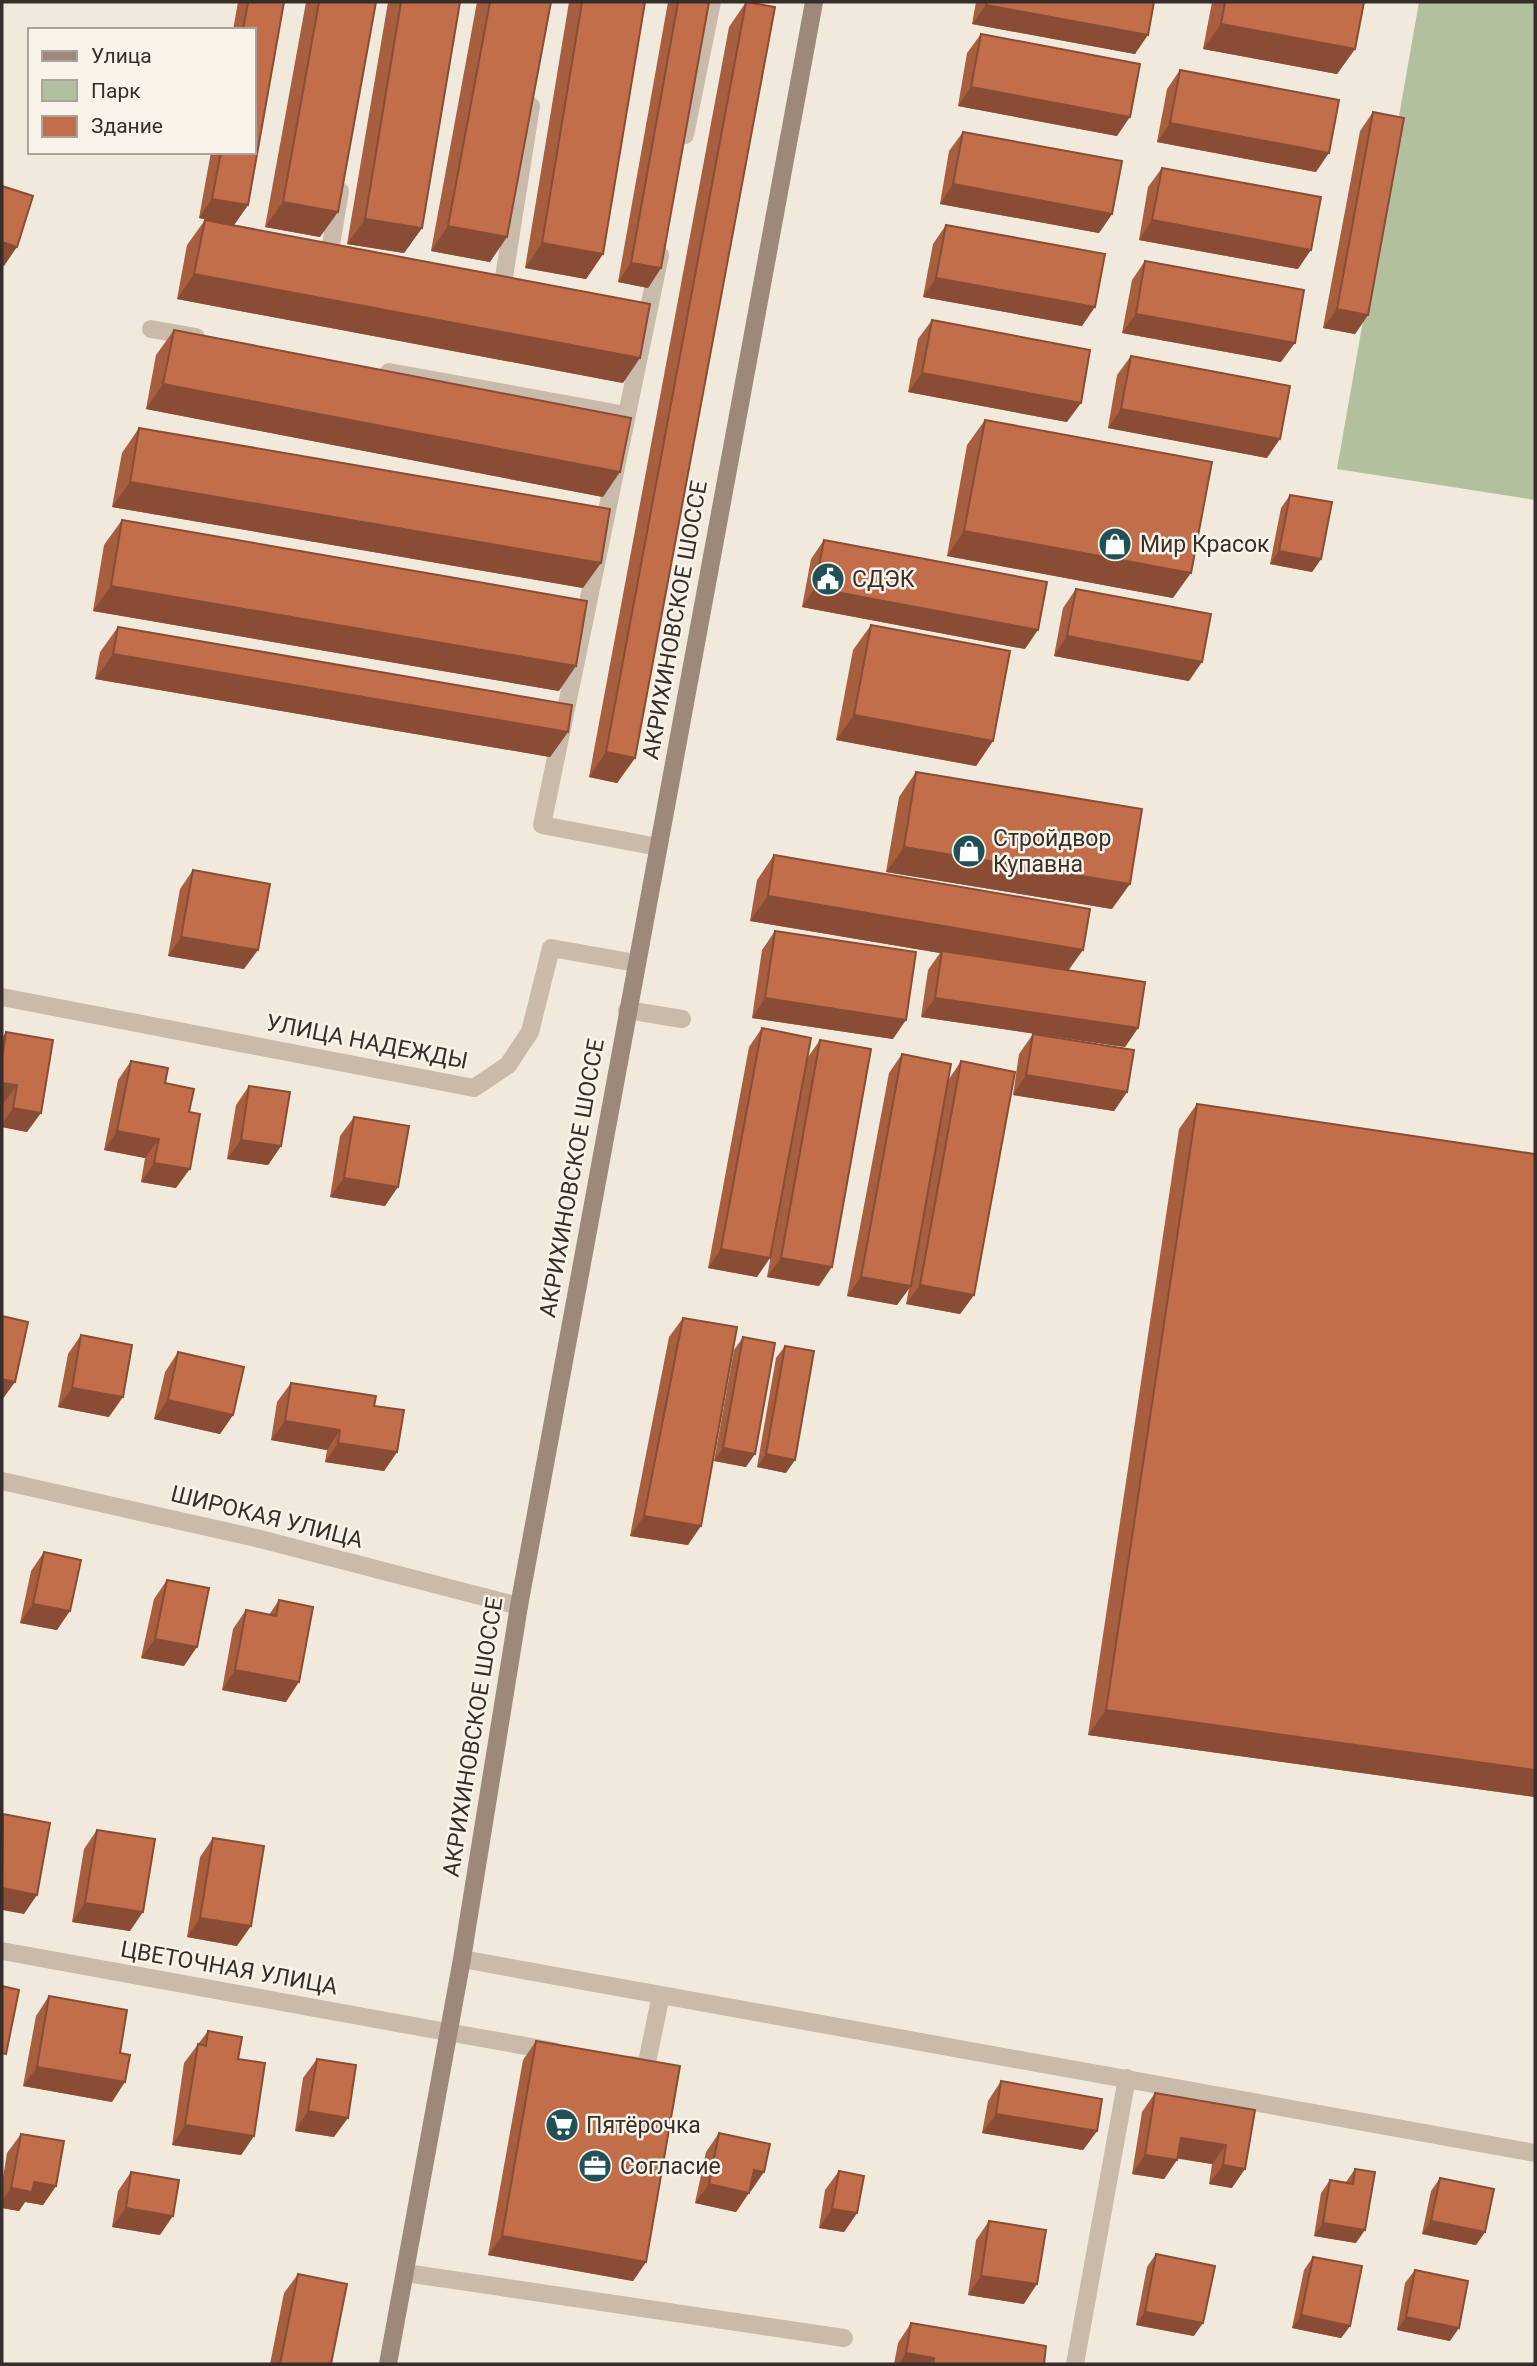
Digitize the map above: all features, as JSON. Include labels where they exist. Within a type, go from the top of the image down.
[{"type":"main road","name":"АКРИХИНОВСКОЕ ШОССЕ","points":[[388,2364],[462,1959],[519,1606],[808,11]]},
{"type":"street","points":[[682,148],[712,2]]},
{"type":"street","points":[[502,290],[534,84]]},
{"type":"street","points":[[329,257],[343,177]]},
{"type":"street","points":[[658,847],[542,825],[557,717],[577,620],[626,415],[662,242]]},
{"type":"street","points":[[151,328],[219,341]]},
{"type":"street","points":[[368,368],[626,415]]},
{"type":"street","name":"УЛИЦА НАДЕЖДЫ","points":[[2,997],[474,1088],[508,1065],[530,1032],[551,948],[636,963]]},
{"type":"street","points":[[627,1010],[682,1019]]},
{"type":"street","name":"ШИРОКАЯ УЛИЦА","points":[[2,1480],[256,1538],[519,1606]]},
{"type":"street","name":"ЦВЕТОЧНАЯ УЛИЦА","points":[[2,1951],[565,2053]]},
{"type":"street","points":[[462,1959],[1535,2153]]},
{"type":"street","points":[[619,2063],[646,2067],[660,1995]]},
{"type":"street","points":[[1075,2364],[1127,2078]]},
{"type":"street","points":[[405,2273],[844,2338]]},
{"type":"green space","points":[[1419,2],[1535,2],[1535,500],[1337,469]]},
{"type":"building","points":[[248,2],[284,2],[248,205],[212,199],[221,154],[256,154],[256,28],[243,28]]},
{"type":"building","points":[[319,2],[376,2],[338,212],[283,202]]},
{"type":"building","points":[[401,2],[460,2],[422,228],[365,219]]},
{"type":"building","points":[[490,2],[551,2],[507,237],[448,226]]},
{"type":"building","points":[[582,2],[645,2],[603,254],[542,243]]},
{"type":"building","points":[[678,2],[709,2],[661,268],[631,263]]},
{"type":"building","points":[[746,2],[775,7],[635,758],[606,752]]},
{"type":"building","points":[[986,2],[1154,2],[1148,35],[986,5]]},
{"type":"building","points":[[1225,2],[1364,2],[1355,49],[1221,24]]},
{"type":"building","points":[[981,34],[1140,64],[1130,117],[971,87]]},
{"type":"building","points":[[1180,70],[1339,100],[1329,153],[1170,123]]},
{"type":"building","points":[[1373,112],[1404,118],[1368,315],[1337,309]]},
{"type":"building","points":[[963,132],[1122,161],[1112,214],[953,184]]},
{"type":"building","points":[[1162,168],[1321,197],[1311,250],[1152,220]]},
{"type":"building","points":[[2,186],[33,196],[17,247],[2,242]]},
{"type":"building","points":[[205,220],[650,304],[640,358],[194,274]]},
{"type":"building","points":[[946,225],[1105,254],[1095,307],[936,278]]},
{"type":"building","points":[[1145,261],[1304,290],[1295,343],[1136,314]]},
{"type":"building","points":[[932,320],[1090,350],[1081,403],[922,373]]},
{"type":"building","points":[[174,330],[631,418],[620,472],[163,384]]},
{"type":"building","points":[[1131,356],[1290,386],[1280,439],[1121,409]]},
{"type":"building","points":[[985,420],[1212,462],[1191,573],[964,531]]},
{"type":"building","points":[[139,428],[610,509],[601,563],[130,482]]},
{"type":"building","points":[[1290,495],[1332,502],[1321,559],[1279,551]]},
{"type":"building","points":[[122,520],[587,601],[576,666],[111,586]]},
{"type":"building","points":[[824,540],[1047,582],[1038,630],[815,588]]},
{"type":"building","points":[[1076,589],[1211,614],[1202,662],[1067,636]]},
{"type":"building","points":[[871,625],[1010,651],[993,741],[854,715]]},
{"type":"building","points":[[118,627],[572,705],[568,732],[113,654]]},
{"type":"building","points":[[916,772],[1142,809],[1130,884],[904,847]]},
{"type":"building","points":[[774,855],[1090,909],[1083,950],[768,896]]},
{"type":"building","points":[[193,870],[270,884],[258,950],[181,937]]},
{"type":"building","points":[[775,931],[916,952],[906,1020],[765,998]]},
{"type":"building","points":[[942,951],[1145,982],[1138,1028],[935,998]]},
{"type":"building","points":[[762,1028],[811,1038],[770,1258],[721,1249]]},
{"type":"building","points":[[6,1032],[53,1040],[41,1113],[13,1108],[17,1085],[2,1083]]},
{"type":"building","points":[[1033,1034],[1134,1050],[1127,1092],[1026,1075]]},
{"type":"building","points":[[820,1040],[871,1049],[832,1267],[781,1258]]},
{"type":"building","points":[[902,1054],[951,1064],[911,1286],[861,1277]]},
{"type":"building","points":[[131,1061],[168,1068],[165,1083],[194,1089],[189,1112],[200,1114],[190,1169],[154,1163],[159,1139],[117,1131]]},
{"type":"building","points":[[961,1061],[1015,1072],[974,1295],[920,1285]]},
{"type":"building","points":[[249,1086],[290,1092],[281,1146],[241,1140]]},
{"type":"building","points":[[1197,1104],[1535,1154],[1535,1770],[1106,1710]]},
{"type":"building","points":[[354,1117],[409,1126],[398,1187],[344,1178]]},
{"type":"building","points":[[2,1316],[28,1322],[15,1382],[2,1379]]},
{"type":"building","points":[[683,1318],[737,1327],[701,1526],[644,1516]]},
{"type":"building","points":[[81,1335],[132,1345],[123,1397],[72,1388]]},
{"type":"building","points":[[743,1337],[775,1343],[755,1454],[723,1448]]},
{"type":"building","points":[[785,1346],[814,1351],[795,1460],[766,1454]]},
{"type":"building","points":[[178,1352],[244,1367],[233,1415],[168,1400]]},
{"type":"building","points":[[291,1383],[376,1396],[374,1406],[404,1410],[397,1452],[338,1443],[340,1430],[285,1421]]},
{"type":"building","points":[[44,1552],[81,1560],[70,1611],[33,1604]]},
{"type":"building","points":[[167,1580],[209,1588],[197,1647],[155,1639]]},
{"type":"building","points":[[279,1600],[313,1607],[299,1682],[235,1670],[246,1610],[276,1616]]},
{"type":"building","points":[[3,1814],[50,1823],[37,1895],[2,1888]]},
{"type":"building","points":[[97,1830],[155,1839],[143,1912],[85,1903]]},
{"type":"building","points":[[213,1838],[264,1846],[251,1926],[200,1918]]},
{"type":"building","points":[[2,1986],[19,1990],[6,2054],[2,2053]]},
{"type":"building","points":[[49,1996],[127,2010],[120,2053],[130,2055],[125,2082],[37,2067]]},
{"type":"building","points":[[208,2031],[242,2037],[238,2059],[265,2063],[254,2136],[185,2125],[198,2044],[206,2046]]},
{"type":"building","points":[[536,2041],[680,2066],[646,2262],[502,2236]]},
{"type":"building","points":[[317,2059],[356,2065],[348,2118],[308,2111]]},
{"type":"building","points":[[1001,2081],[1102,2099],[1097,2131],[996,2114]]},
{"type":"building","points":[[1155,2093],[1255,2110],[1245,2169],[1223,2165],[1226,2145],[1181,2138],[1177,2160],[1145,2155]]},
{"type":"building","points":[[719,2133],[770,2144],[764,2172],[754,2170],[749,2193],[709,2184]]},
{"type":"building","points":[[21,2134],[64,2141],[56,2186],[34,2182],[32,2192],[11,2188]]},
{"type":"building","points":[[1355,2169],[1375,2172],[1365,2230],[1323,2223],[1330,2180],[1353,2184]]},
{"type":"building","points":[[839,2171],[864,2176],[857,2213],[832,2209]]},
{"type":"building","points":[[131,2172],[179,2180],[173,2216],[126,2208]]},
{"type":"building","points":[[1440,2178],[1494,2189],[1485,2232],[1431,2221]]},
{"type":"building","points":[[989,2221],[1046,2230],[1037,2284],[981,2276]]},
{"type":"building","points":[[1156,2254],[1215,2266],[1203,2323],[1145,2312]]},
{"type":"building","points":[[1313,2257],[1362,2266],[1350,2326],[1301,2315]]},
{"type":"building","points":[[1415,2270],[1468,2281],[1459,2328],[1406,2317]]},
{"type":"building","points":[[298,2274],[347,2284],[331,2364],[280,2364]]},
{"type":"building","points":[[911,2323],[1046,2346],[1044,2364],[933,2364],[934,2358],[906,2353]]},
{"type":"place","name":"Мир Красок","points":[[1115,544]]},
{"type":"place","name":"СДЭК","points":[[828,579]]},
{"type":"place","name":"Стройдвор Купавна","points":[[969,851]]},
{"type":"place","name":"Пятёрочка","points":[[562,2125]]},
{"type":"place","name":"Согласие","points":[[595,2166]]}]
